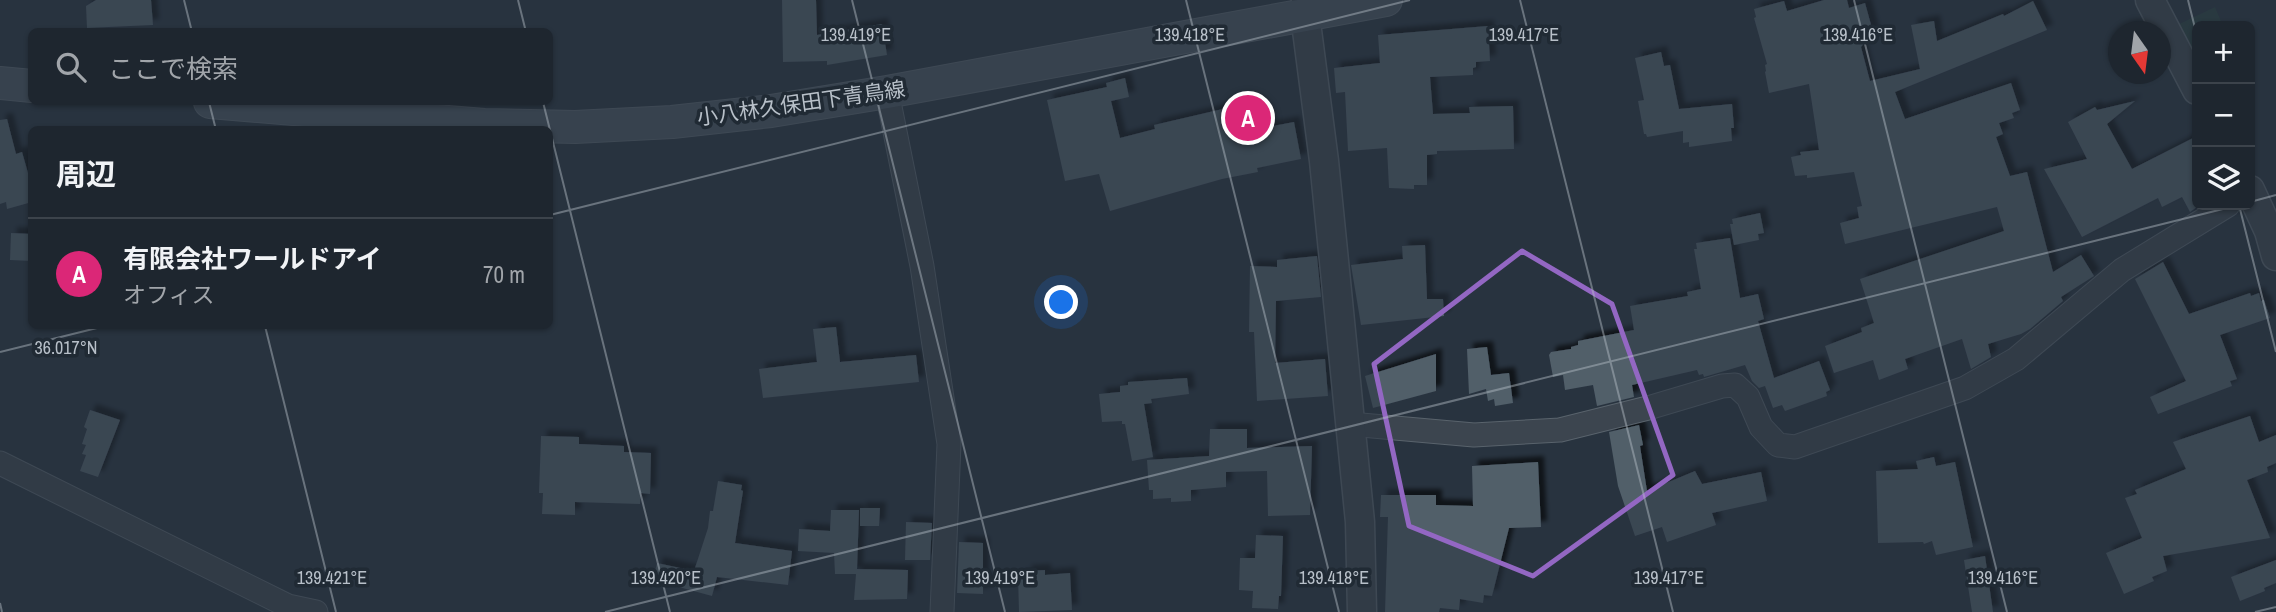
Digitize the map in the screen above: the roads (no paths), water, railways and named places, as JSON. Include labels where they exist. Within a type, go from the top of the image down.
[{"type":"main road","name":"小八林久保田下青鳥線","points":[[553,127],[672,122],[771,111],[887,92],[1306,7],[1386,0]]},
{"type":"main road","points":[[0,83],[28,86]]},
{"type":"main road","name":"小八林久保田下青鳥線","points":[[246,105],[484,125],[530,126]]},
{"type":"street","points":[[2150,0],[2194,84]]},
{"type":"street","points":[[1306,7],[1360,522],[1362,612]]},
{"type":"street","points":[[887,92],[922,266],[949,444],[942,612]]},
{"type":"street","points":[[2255,202],[2269,231],[2276,256]]},
{"type":"street","points":[[1350,424],[1474,435],[1560,430],[1721,386],[1735,385],[1748,397],[1761,427],[1778,445],[1795,447],[1965,388],[2016,359],[2122,270],[2220,210]]},
{"type":"street","points":[[0,463],[288,607],[316,612]]},
{"type":"place","name":"有限会社ワールドアイ","points":[[1248,118]]}]
